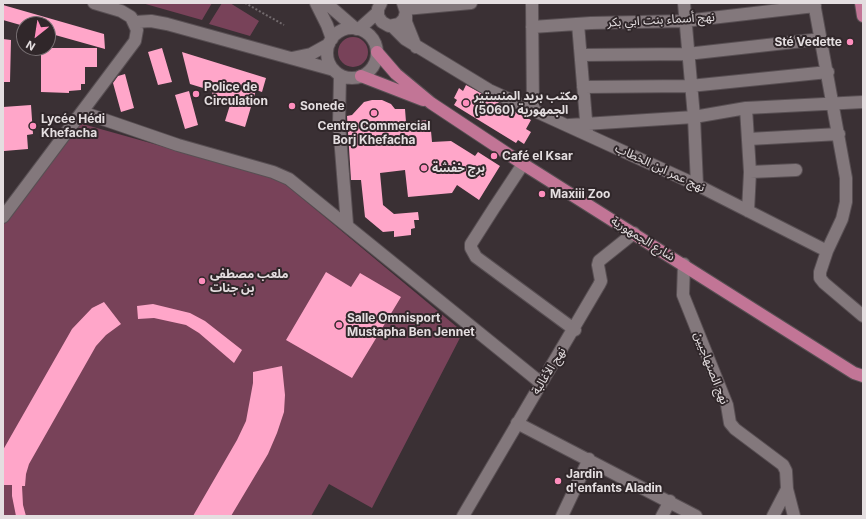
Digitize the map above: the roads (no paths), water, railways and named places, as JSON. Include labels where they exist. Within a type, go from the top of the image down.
[{"type":"main road","points":[[861,3],[863,16]]},
{"type":"main road","name":"شارع الجمهورية","points":[[376,47],[396,74],[432,103],[524,164],[859,375],[863,384]]},
{"type":"main road","name":"شارع الجمهورية","points":[[347,75],[432,103]]},
{"type":"street","points":[[3,217],[134,44],[137,34],[135,22],[125,12],[94,3]]},
{"type":"street","points":[[316,3],[321,11],[330,42],[328,57],[347,75]]},
{"type":"street","points":[[326,3],[358,29],[371,37],[376,47]]},
{"type":"street","points":[[405,7],[470,3]]},
{"type":"street","points":[[532,3],[533,110]]},
{"type":"street","points":[[684,3],[687,54],[694,117],[697,185]]},
{"type":"street","points":[[814,4],[828,72],[846,178],[846,202],[838,230],[827,251],[820,272],[820,278],[863,316]]},
{"type":"street","name":"نهج أسماء بنت ابي بكر","points":[[532,28],[578,24],[685,21],[814,4]]},
{"type":"street","points":[[289,59],[310,54],[330,42],[342,30],[358,29],[377,7]]},
{"type":"street","name":"نهج عمر ابن الخطاب","points":[[377,7],[380,19],[391,26],[405,39],[465,77],[567,125],[587,129],[827,251]]},
{"type":"street","points":[[135,22],[151,21],[167,24],[347,75],[373,67],[376,47],[391,26],[400,23],[405,7]]},
{"type":"street","points":[[405,7],[406,22],[416,47]]},
{"type":"street","points":[[578,24],[587,129],[694,117],[746,108],[833,102],[863,102]]},
{"type":"street","points":[[581,55],[687,54],[821,39]]},
{"type":"street","points":[[583,87],[690,86],[828,72]]},
{"type":"street","points":[[347,75],[339,105],[347,224]]},
{"type":"street","points":[[746,108],[750,172],[748,211]]},
{"type":"street","points":[[82,112],[178,145],[282,176],[347,224],[541,383]]},
{"type":"street","points":[[749,139],[839,134]]},
{"type":"street","points":[[524,164],[471,244],[471,248],[476,257],[575,330]]},
{"type":"street","points":[[750,172],[796,170]]},
{"type":"street","name":"نهج الأغالبة","points":[[463,516],[541,383],[575,330],[601,281],[598,265],[599,261],[634,233]]},
{"type":"street","name":"نهج الصنهاجيين","points":[[684,264],[683,295],[727,405],[730,424],[734,429],[783,465],[786,471],[787,489],[794,516]]},
{"type":"street","points":[[517,423],[670,501],[696,516]]},
{"type":"street","points":[[562,516],[589,459]]},
{"type":"street","points":[[773,516],[787,489]]},
{"type":"street","points":[[662,516],[670,501]]},
{"type":"place","name":"Sté Vedette","points":[[850,42]]},
{"type":"place","name":"Police de Circulation","points":[[196,94]]},
{"type":"place","name":"مكتب بريد المنستير الجمهورية (5060)","points":[[466,103]]},
{"type":"place","name":"Sonede","points":[[292,106]]},
{"type":"place","name":"Centre Commercial Borj Khefacha","points":[[374,113]]},
{"type":"place","name":"Lycée Hédi Khefacha","points":[[33,126]]},
{"type":"place","name":"Café el Ksar","points":[[494,156]]},
{"type":"place","name":"برج خفشة","points":[[424,168]]},
{"type":"place","name":"Maxiii Zoo","points":[[542,194]]},
{"type":"place","name":"ملعب مصطفى بن جنات","points":[[202,281]]},
{"type":"place","name":"Salle Omnisport Mustapha Ben Jennet","points":[[339,325]]},
{"type":"place","name":"Jardin d'enfants Aladin","points":[[558,481]]}]
